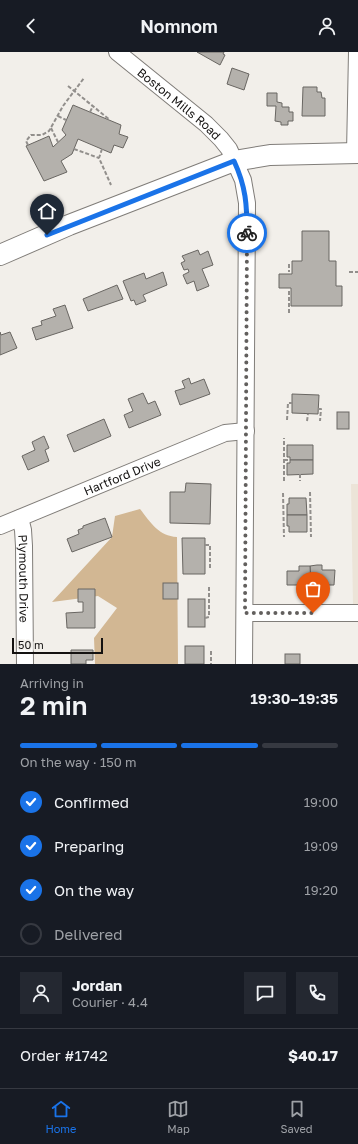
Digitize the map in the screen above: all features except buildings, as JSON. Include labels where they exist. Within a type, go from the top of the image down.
[{"type":"main road","points":[[0,255],[69,225],[234,161],[270,155],[356,153]]},
{"type":"street","name":"Boston Mills Road","points":[[117,52],[206,124],[229,149],[243,180],[247,203],[244,664]]},
{"type":"street","points":[[356,153],[357,52]]},
{"type":"street","name":"Hartford Drive","points":[[0,526],[225,433],[246,431]]},
{"type":"street","name":"Plymouth Drive","points":[[20,518],[23,530],[24,546],[25,664]]},
{"type":"street","points":[[245,613],[358,613]]},
{"type":"path","points":[[28,145],[26,141],[31,136],[42,135],[49,131],[62,106],[84,78]]},
{"type":"path","points":[[68,86],[110,120]]},
{"type":"path","points":[[90,112],[93,106]]},
{"type":"path","points":[[58,116],[66,120]]},
{"type":"path","points":[[51,128],[58,142]]},
{"type":"path","points":[[74,149],[99,158]]},
{"type":"path","points":[[102,149],[99,158],[111,185]]},
{"type":"path","points":[[289,264],[289,272]]},
{"type":"path","points":[[349,272],[358,272]]},
{"type":"path","points":[[289,291],[289,314]]},
{"type":"path","points":[[287,420],[288,403],[292,403]]},
{"type":"path","points":[[318,409],[321,409],[320,421]]},
{"type":"path","points":[[307,421],[308,414]]},
{"type":"path","points":[[284,438],[284,481]]},
{"type":"path","points":[[284,460],[290,460]]},
{"type":"path","points":[[300,474],[300,481]]},
{"type":"path","points":[[310,492],[311,537]]},
{"type":"path","points":[[283,493],[284,537]]},
{"type":"path","points":[[205,545],[210,545],[210,568]]},
{"type":"path","points":[[205,618],[209,617],[210,586]]},
{"type":"path","points":[[211,651],[211,664]]},
{"type":"shaded area","points":[[351,484],[358,484],[358,606],[353,606]]},
{"type":"shaded area","points":[[140,509],[156,528],[165,534],[177,537],[178,664],[95,664],[94,638],[117,608],[98,596],[52,602],[112,537],[115,516]]},
{"type":"way so far","points":[[247,233],[245,613],[313,613]]},
{"type":"route","points":[[47,235],[137,198],[234,161],[243,180],[247,203],[247,233]]}]
